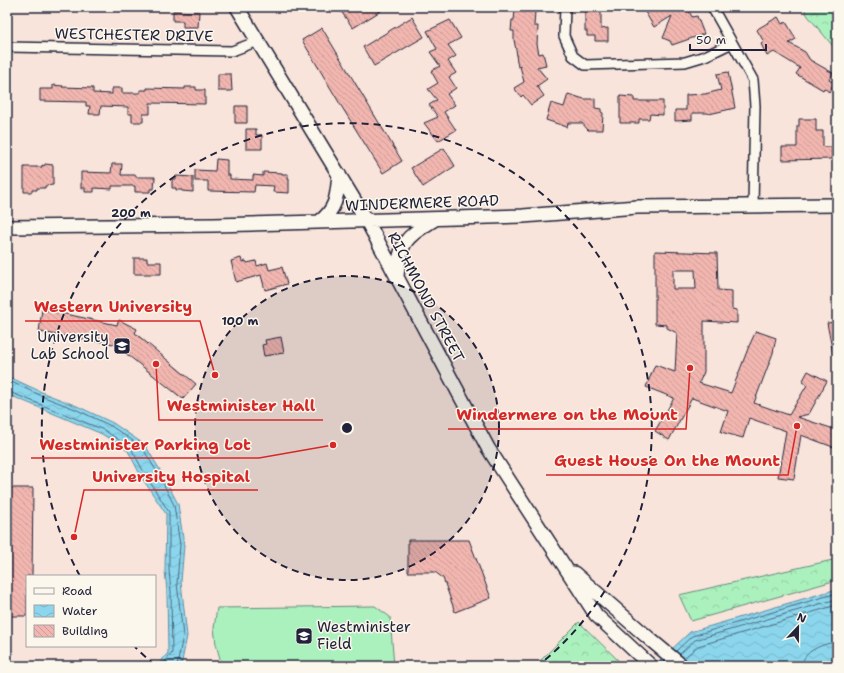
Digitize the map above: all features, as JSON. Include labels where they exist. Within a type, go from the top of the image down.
[{"type":"main road","name":"RICHMOND STREET","points":[[237,7],[367,221],[488,448],[596,616],[646,663]]},
{"type":"main road","points":[[319,222],[330,214],[337,190],[339,174]]},
{"type":"main road","name":"WINDERMERE ROAD","points":[[7,227],[197,226],[523,216],[637,207],[837,205]]},
{"type":"main road","points":[[397,276],[398,261],[403,245],[416,232],[436,219]]},
{"type":"main road","name":"RICHMOND STREET","points":[[561,562],[682,666]]},
{"type":"street","points":[[565,7],[564,36],[573,56],[584,65],[685,62],[705,56],[732,43]]},
{"type":"street","points":[[712,7],[753,80],[755,106],[753,206]]},
{"type":"street","name":"WESTCHESTER DRIVE","points":[[7,46],[232,51],[258,41]]},
{"type":"green space","points":[[803,7],[837,7],[837,51],[808,16]]},
{"type":"green space","points":[[837,559],[837,580],[691,621],[679,595]]},
{"type":"green space","name":"Westminister Field","points":[[375,606],[390,617],[394,666],[222,666],[216,644],[214,628],[217,608]]},
{"type":"green space","points":[[579,622],[624,666],[535,666]]},
{"type":"water","points":[[7,376],[113,423],[145,445],[163,475],[178,504],[184,545],[181,582],[187,636],[181,666],[157,666],[168,653],[167,592],[165,570],[166,514],[142,478],[128,451],[102,434],[7,394]]},
{"type":"water","points":[[837,589],[837,657],[812,666],[654,666],[690,632]]},
{"type":"building","points":[[338,7],[387,7],[353,28]]},
{"type":"building","points":[[585,7],[601,7],[601,29],[608,28],[608,41],[595,41],[595,36],[587,36],[587,31],[585,31]]},
{"type":"building","points":[[642,7],[687,7],[692,17],[697,16],[704,34],[672,45],[670,41],[663,38],[672,16],[654,27]]},
{"type":"building","points":[[515,10],[535,11],[534,26],[538,26],[537,44],[539,54],[543,53],[546,65],[537,67],[547,79],[537,86],[544,96],[531,105],[523,95],[521,97],[514,88],[524,82],[520,66],[518,67],[514,31],[511,31]]},
{"type":"building","points":[[173,11],[199,12],[198,27],[183,27],[183,21],[173,21]]},
{"type":"building","points":[[412,17],[424,37],[374,66],[363,47]]},
{"type":"building","points":[[778,17],[782,24],[786,22],[796,39],[789,43],[805,52],[810,60],[833,73],[829,80],[834,83],[829,92],[796,74],[800,68],[774,52],[767,56],[761,44],[764,42],[757,30]]},
{"type":"building","points":[[450,20],[461,38],[448,45],[456,56],[448,61],[456,73],[449,77],[456,88],[447,94],[455,105],[444,112],[456,130],[438,141],[424,123],[438,117],[429,105],[437,100],[428,89],[438,83],[431,71],[440,66],[430,52],[437,49],[427,31]]},
{"type":"building","points":[[322,28],[402,161],[383,173],[302,40]]},
{"type":"building","points":[[728,72],[735,108],[709,114],[692,113],[692,120],[675,121],[675,110],[686,110],[686,95],[705,94],[721,90],[717,74]]},
{"type":"building","points":[[218,74],[231,74],[232,91],[218,91]]},
{"type":"building","points":[[53,85],[63,86],[62,87],[93,88],[93,93],[112,94],[112,88],[122,88],[122,93],[140,93],[140,90],[147,90],[147,88],[185,89],[185,87],[196,87],[196,90],[205,90],[205,104],[150,103],[150,114],[143,114],[143,122],[132,122],[132,114],[128,114],[128,107],[101,106],[100,114],[89,114],[90,106],[86,106],[86,102],[40,101],[40,89],[53,89]]},
{"type":"building","points":[[568,94],[584,99],[595,99],[595,108],[601,109],[601,112],[603,113],[602,130],[588,130],[582,123],[568,123],[567,127],[546,120],[551,103],[564,107]]},
{"type":"building","points":[[620,96],[634,97],[634,101],[663,101],[663,115],[650,114],[649,119],[639,119],[639,123],[620,123]]},
{"type":"building","points":[[235,106],[247,106],[247,123],[235,123]]},
{"type":"building","points":[[799,119],[816,119],[816,131],[823,131],[823,147],[832,147],[832,159],[782,160],[782,147],[797,147],[797,126],[799,126]]},
{"type":"building","points":[[246,129],[256,129],[256,135],[262,135],[262,149],[246,149]]},
{"type":"building","points":[[444,148],[455,166],[423,187],[411,168]]},
{"type":"building","points":[[216,159],[227,160],[227,175],[230,175],[230,179],[253,180],[253,175],[263,176],[263,172],[288,174],[289,193],[273,192],[274,186],[255,185],[254,192],[208,191],[208,181],[195,181],[195,170],[215,171]]},
{"type":"building","points":[[45,164],[53,165],[53,185],[45,186],[45,188],[37,188],[37,190],[32,190],[32,192],[24,192],[24,167],[42,167],[42,165],[44,166]]},
{"type":"building","points":[[112,164],[122,164],[121,175],[155,177],[154,189],[150,189],[150,192],[135,192],[135,186],[112,186],[112,189],[94,188],[94,192],[85,192],[85,188],[81,188],[81,172],[111,173]]},
{"type":"building","points":[[176,176],[193,177],[193,192],[176,190],[176,188],[172,188],[172,179],[176,179]]},
{"type":"building","points":[[655,251],[717,253],[718,290],[732,291],[732,309],[737,310],[737,323],[704,321],[704,372],[699,383],[731,393],[756,331],[776,338],[773,353],[754,403],[789,415],[807,385],[802,382],[808,371],[827,381],[809,414],[797,417],[837,430],[837,444],[833,447],[801,435],[794,479],[778,477],[786,431],[749,418],[743,438],[721,432],[728,411],[692,398],[669,440],[655,431],[674,398],[646,387],[655,365],[675,372],[677,333],[667,328],[667,325],[655,324]],"holes":[[[673,270],[695,270],[696,289],[673,289]]]},
{"type":"building","points":[[134,258],[147,258],[147,262],[161,262],[161,274],[134,274]]},
{"type":"building","points":[[241,258],[242,262],[246,261],[247,263],[256,261],[257,266],[267,263],[269,270],[282,267],[287,284],[265,290],[261,275],[236,282],[231,261]]},
{"type":"building","points":[[42,309],[117,325],[119,320],[137,329],[135,333],[196,384],[183,399],[114,344],[39,332]]},
{"type":"building","points":[[837,322],[837,354],[833,354],[827,323]]},
{"type":"building","points":[[281,337],[284,353],[264,356],[262,345],[266,344],[265,340]]},
{"type":"building","points":[[7,488],[33,488],[32,575],[26,575],[26,616],[7,616]]},
{"type":"building","points":[[408,540],[469,540],[491,598],[455,612],[443,578],[435,572],[408,572]]},
{"type":"place","name":"University Lab School","points":[[122,346]]},
{"type":"place","name":"Westminister Hall","points":[[156,364]]},
{"type":"place","name":"Windermere on the Mount","points":[[690,368]]},
{"type":"place","name":"Western University","points":[[215,375]]},
{"type":"place","name":"Guest House On the Mount","points":[[797,426]]},
{"type":"place","name":"Westminister Parking Lot","points":[[333,445]]},
{"type":"place","name":"University Hospital","points":[[74,537]]},
{"type":"place","name":"Westminister Field","points":[[304,636]]}]
